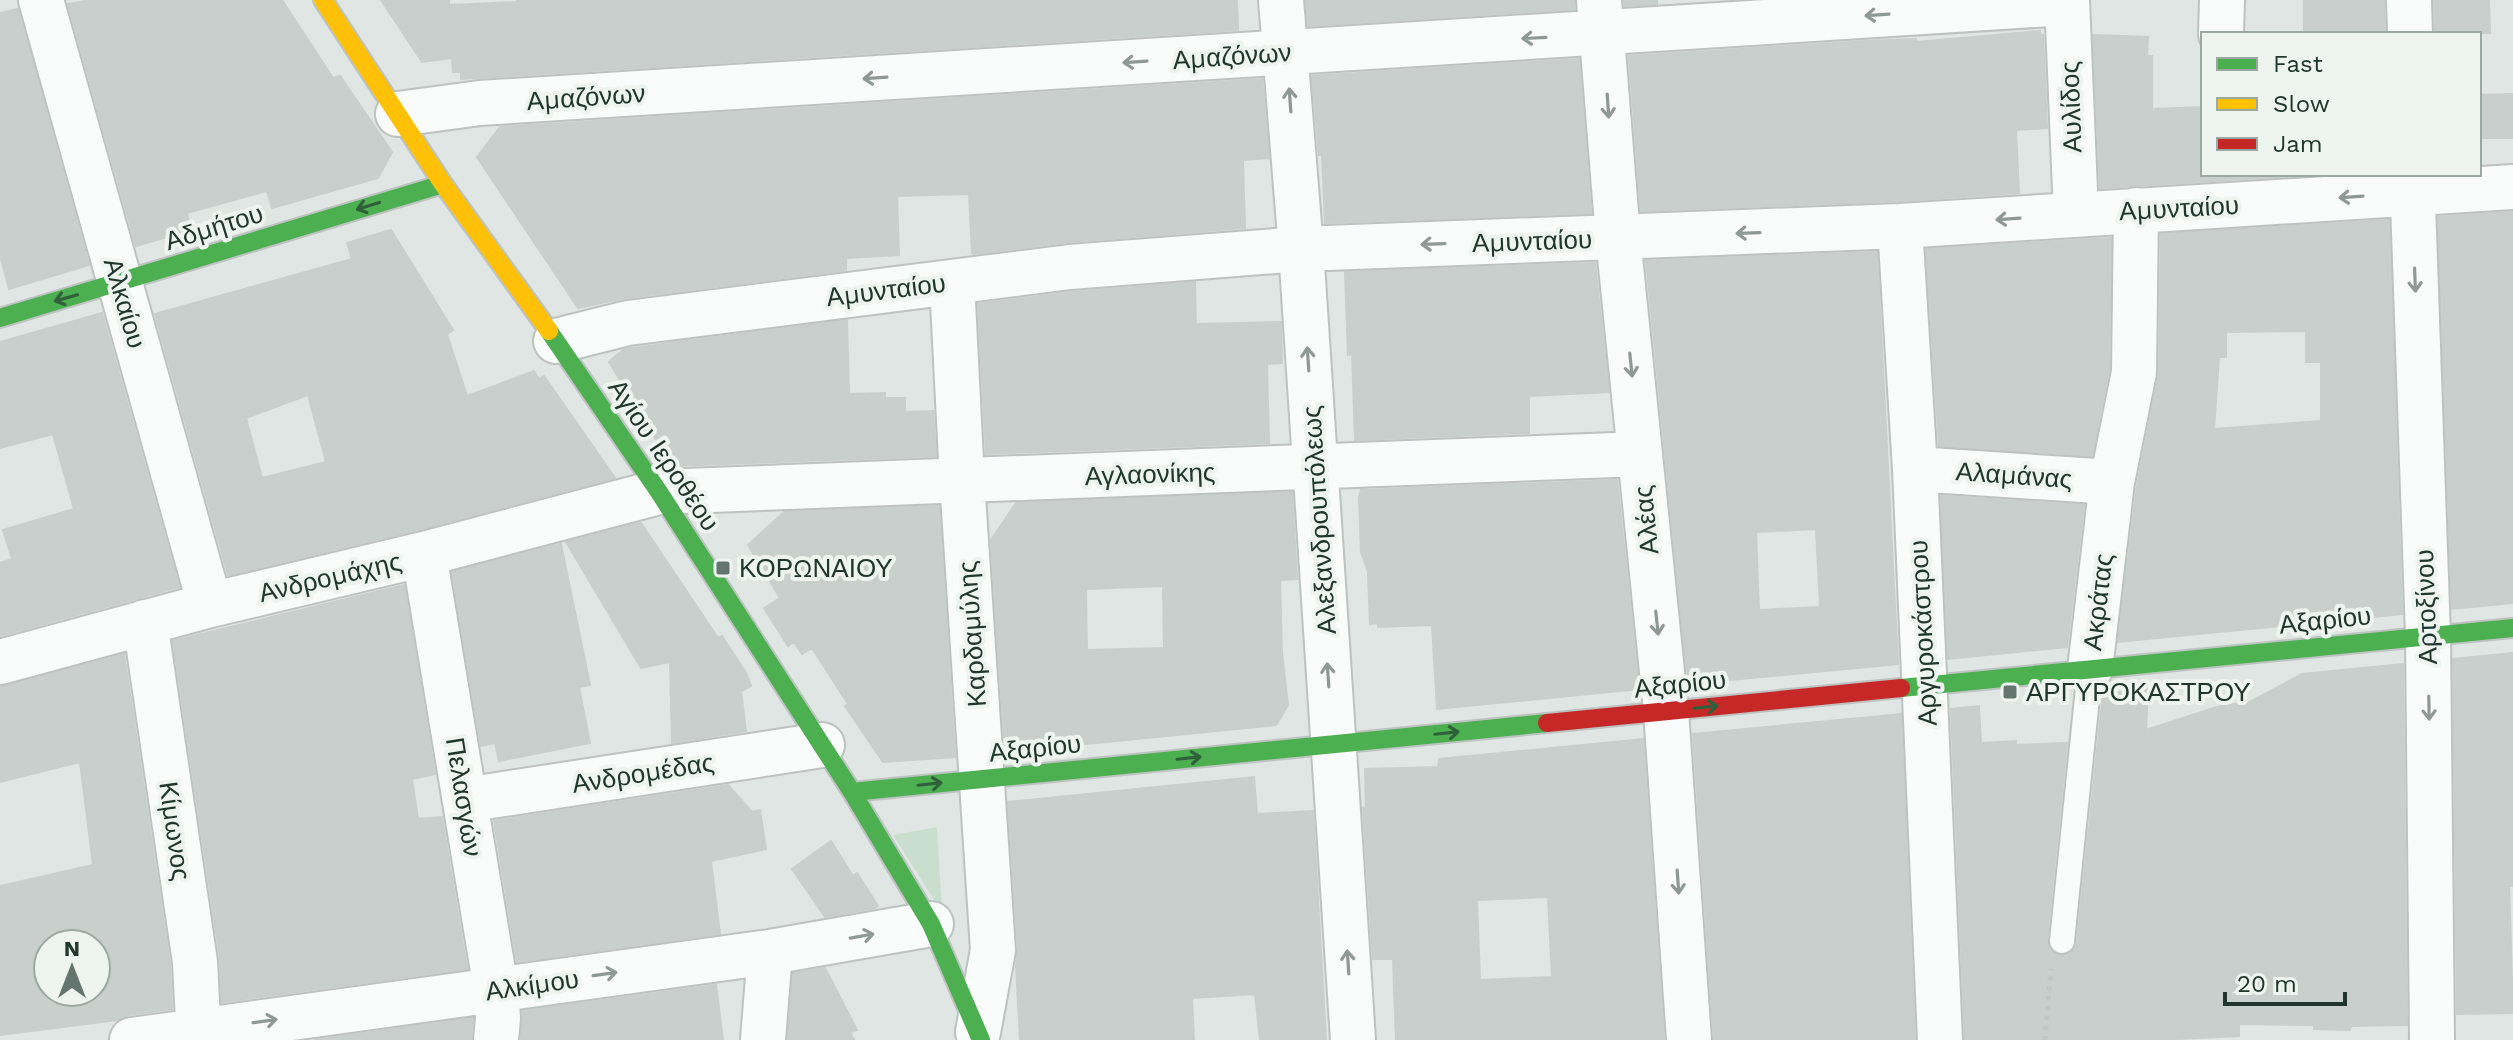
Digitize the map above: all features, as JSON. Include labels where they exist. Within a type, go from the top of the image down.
[{"type":"street","name":"Αλκαίου","points":[[41,0],[210,605]]},
{"type":"street","name":"Αγίου Ιεροθέου","points":[[323,0],[443,184],[659,492],[852,792],[931,924],[980,1036]]},
{"type":"street","name":"Αλεξανδρουπόλεως","points":[[1281,0],[1301,249],[1353,1040]]},
{"type":"street","points":[[2221,32],[2222,0]]},
{"type":"street","points":[[2409,0],[2410,32]]},
{"type":"street","name":"Αμαζόνων","points":[[398,114],[480,103],[1286,52],[1601,17],[2067,1]]},
{"type":"street","name":"Αυλίδος","points":[[2067,1],[2076,214]]},
{"type":"street","name":"Αλέας","points":[[1601,17],[1618,237],[1666,711],[1689,1040]]},
{"type":"street","name":"Αδμήτου","points":[[0,318],[443,184]]},
{"type":"street","name":"Αμυνταίου","points":[[556,341],[628,323],[1070,267],[1301,249],[1900,226],[2136,210],[2220,190],[2412,184],[2513,187]]},
{"type":"street","name":"Αρτοξίνου","points":[[2412,184],[2428,636],[2432,1040]]},
{"type":"street","name":"Ακράτας","points":[[2090,669],[2112,482],[2134,372],[2136,210]]},
{"type":"street","name":"Αργυροκάστρου","points":[[1900,226],[1915,469],[1940,1040]]},
{"type":"street","name":"Καρδαμύλης","points":[[952,282],[993,950],[980,1036]]},
{"type":"street","name":"Αγλαονίκης","points":[[659,492],[1640,454]]},
{"type":"street","name":"Αλαμάνας","points":[[1915,469],[2112,482]]},
{"type":"street","name":"Ανδρομάχης","points":[[0,662],[210,605],[424,554],[659,492]]},
{"type":"street","name":"Πελασγών","points":[[424,554],[496,989],[496,1040]]},
{"type":"street","name":"Κίμωνος","points":[[145,622],[195,962],[200,1035]]},
{"type":"street","name":"Αξαρίου","points":[[852,792],[2513,628]]},
{"type":"street","name":"Ανδρομέδας","points":[[465,800],[822,745]]},
{"type":"street","name":"Αλκίμου","points":[[132,1040],[200,1035],[496,989],[770,952],[931,924]]},
{"type":"street","points":[[763,1040],[770,952]]},
{"type":"lane","name":"Ακράτας","points":[[2062,941],[2090,669]]},
{"type":"path","points":[[2045,1040],[2052,958],[2062,941]]},
{"type":"green space","points":[[937,827],[942,912],[893,835]]},
{"type":"building","points":[[91,0],[282,0],[333,78],[340,76],[392,152],[378,178],[272,208],[267,191],[187,213],[191,230],[136,246],[68,4]]},
{"type":"building","points":[[381,0],[449,0],[449,5],[517,0],[1237,0],[1238,30],[461,79],[461,72],[453,72],[452,58],[422,62]]},
{"type":"building","points":[[1306,0],[1574,0],[1575,9],[1308,26]]},
{"type":"building","points":[[1624,0],[1657,0],[1657,4],[1625,6]]},
{"type":"building","points":[[2304,0],[2384,0],[2385,32],[2304,32]]},
{"type":"building","points":[[2434,0],[2489,0],[2490,33],[2435,32]]},
{"type":"building","points":[[18,9],[89,265],[9,289],[0,255],[0,13]]},
{"type":"building","points":[[2040,31],[2043,35],[2047,128],[2016,130],[2019,193],[1641,211],[1629,56],[1866,41],[1916,39],[1916,42]]},
{"type":"building","points":[[2093,35],[2148,37],[2147,56],[2152,56],[2152,109],[2201,107],[2201,176],[2292,176],[2100,188]]},
{"type":"building","points":[[1579,59],[1591,213],[1325,223],[1322,155],[1319,155],[1312,76]]},
{"type":"building","points":[[1262,79],[1269,158],[1243,160],[1245,228],[1068,242],[975,254],[972,253],[969,194],[897,196],[899,255],[846,258],[846,270],[625,298],[578,308],[477,157],[500,127]]},
{"type":"building","points":[[2513,94],[2513,138],[2481,138],[2481,95]]},
{"type":"building","points":[[2513,212],[2513,603],[2452,609],[2438,217]]},
{"type":"building","points":[[2389,220],[2402,614],[2118,642],[2137,486],[2159,373],[2161,234]],"holes":[[[2306,331],[2306,362],[2321,362],[2321,421],[2214,429],[2219,357],[2226,357],[2226,332]]]},
{"type":"building","points":[[391,230],[453,330],[447,334],[467,396],[534,371],[539,379],[544,376],[615,478],[418,530],[228,575],[155,314],[352,259],[347,243]],"holes":[[[308,395],[326,462],[262,478],[246,418]]]},
{"type":"building","points":[[2111,238],[2109,369],[2092,456],[1939,446],[1926,249]]},
{"type":"building","points":[[1877,252],[1898,664],[1688,684],[1646,261]],"holes":[[[1816,529],[1820,607],[1759,610],[1756,532]]]},
{"type":"building","points":[[1595,263],[1609,392],[1529,396],[1529,433],[1355,440],[1345,272]]},
{"type":"building","points":[[1195,282],[1196,324],[1281,322],[1282,363],[1267,364],[1269,443],[986,454],[978,304]]},
{"type":"building","points":[[102,313],[179,587],[0,636],[0,563],[12,559],[3,530],[74,509],[53,434],[0,448],[0,342]]},
{"type":"building","points":[[847,320],[849,394],[885,393],[885,398],[905,398],[905,412],[933,411],[936,456],[672,466],[609,362],[623,350],[633,348]]},
{"type":"building","points":[[1617,480],[1639,689],[1437,709],[1432,625],[1378,627],[1378,623],[1370,624],[1368,572],[1361,552],[1361,490]]},
{"type":"building","points":[[1292,492],[1297,579],[1280,580],[1282,652],[1288,705],[1276,725],[1005,752],[991,540],[1016,503]],"holes":[[[1163,586],[1164,648],[1087,650],[1086,589]]]},
{"type":"building","points":[[1941,496],[2084,505],[2067,647],[1948,659]]},
{"type":"building","points":[[939,506],[955,757],[883,762],[845,706],[848,704],[812,648],[802,654],[794,642],[788,646],[764,608],[780,598],[748,545],[784,512]]},
{"type":"building","points":[[641,523],[718,638],[722,636],[746,673],[751,686],[741,691],[746,731],[672,743],[670,662],[641,668],[566,542]]},
{"type":"building","points":[[561,544],[590,685],[579,687],[590,743],[499,761],[495,743],[481,746],[452,572]]},
{"type":"building","points":[[404,585],[435,774],[412,779],[418,819],[442,817],[467,969],[222,1002],[220,958],[173,641]]},
{"type":"building","points":[[2513,653],[2513,886],[2509,886],[2513,1013],[2457,1014],[2453,659]]},
{"type":"building","points":[[124,654],[170,964],[172,1009],[129,1015],[117,1020],[0,1035],[0,886],[93,865],[80,762],[0,782],[0,686]]},
{"type":"building","points":[[2403,664],[2407,1025],[2351,1026],[2350,1030],[2314,1029],[2314,1025],[2239,1024],[2239,1036],[2158,1040],[1965,1040],[1951,709],[1979,706],[1981,743],[2067,743],[2047,939],[2053,953],[2061,956],[2074,950],[2077,943],[2103,694],[2148,689],[2146,730],[2223,705],[2248,703],[2302,674]]},
{"type":"building","points":[[1901,714],[1915,1040],[1714,1040],[1693,734]]},
{"type":"building","points":[[1643,739],[1664,1040],[1396,1040],[1393,959],[1373,959],[1363,808],[1366,807],[1365,769],[1438,767],[1439,759]],"holes":[[[1548,897],[1552,977],[1480,980],[1477,900]]]},
{"type":"building","points":[[1254,777],[1257,814],[1313,811],[1326,1040],[1260,1040],[1255,994],[1192,998],[1194,1040],[1020,1040],[1018,948],[1008,802]]},
{"type":"building","points":[[728,785],[752,812],[760,810],[766,849],[711,861],[720,934],[517,962],[494,821]]},
{"type":"building","points":[[831,841],[853,876],[857,873],[878,906],[825,917],[792,869]]},
{"type":"building","points":[[825,968],[857,1030],[850,1032],[854,1040],[788,1040],[793,973]]},
{"type":"building","points":[[716,985],[723,1040],[521,1040],[523,1011]]},
{"type":"building","points":[[473,1018],[471,1040],[315,1040]]},
{"type":"traffic: fast","points":[[0,318],[443,184]]},
{"type":"traffic: fast","points":[[549,331],[659,492],[852,792],[931,924],[981,1040]]},
{"type":"traffic: fast","points":[[1901,688],[2513,628]]},
{"type":"traffic: fast","points":[[852,792],[1547,723]]},
{"type":"traffic: slow","points":[[323,0],[443,184],[549,331]]},
{"type":"traffic: jam","points":[[1547,723],[1901,688]]},
{"type":"place","name":"ΚΟΡΩΝΑΙΟΥ","points":[[723,568]]},
{"type":"place","name":"ΑΡΓΥΡΟΚΑΣΤΡΟΥ","points":[[2010,692]]}]
